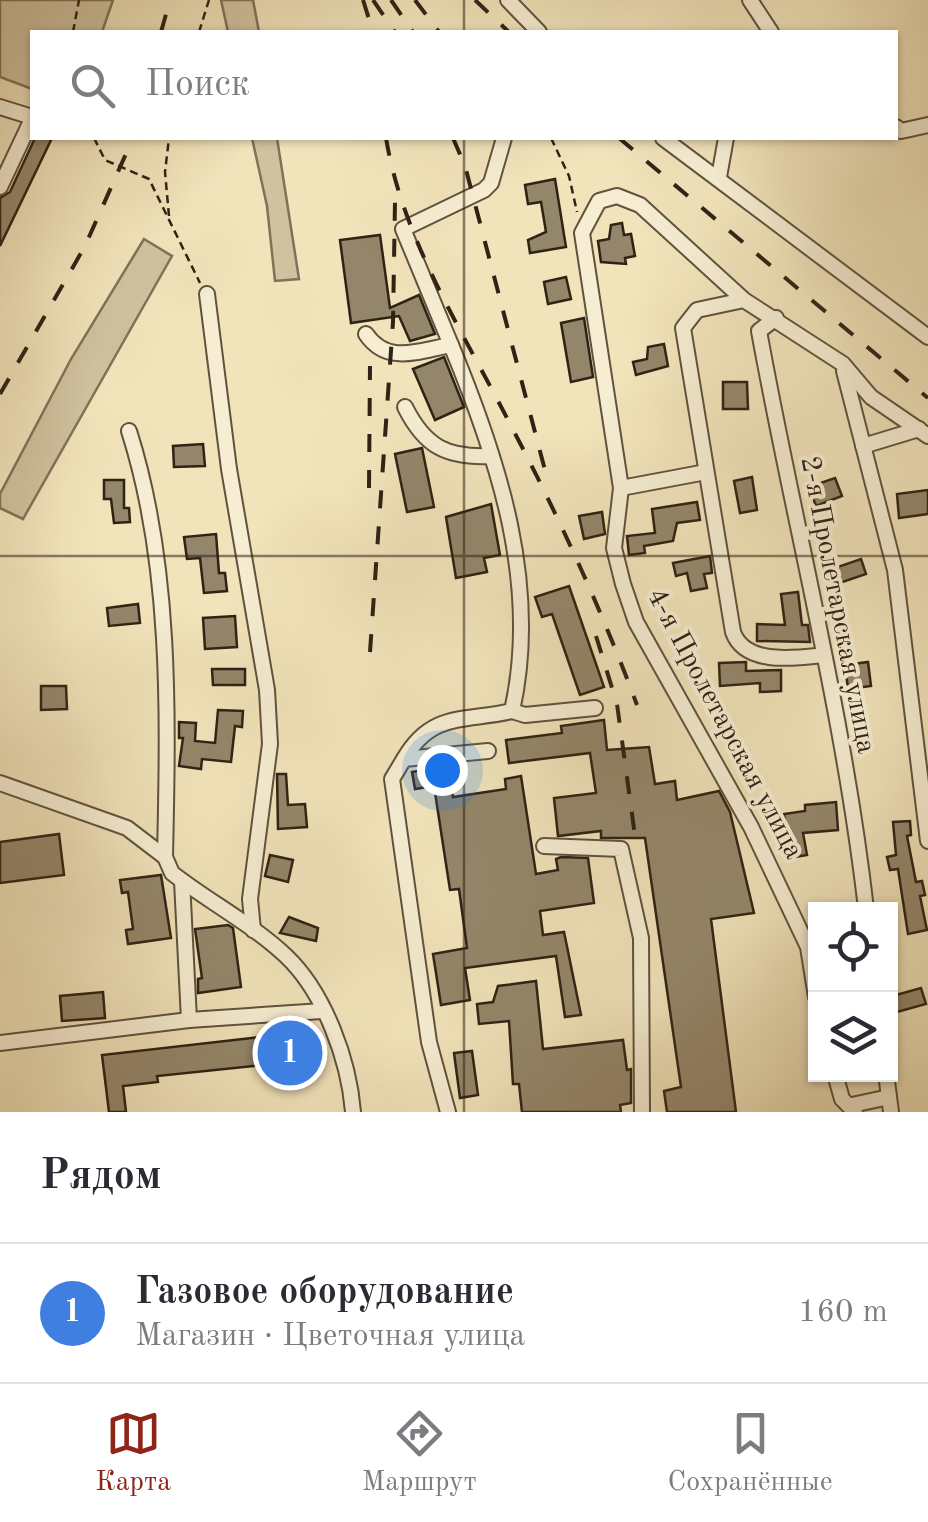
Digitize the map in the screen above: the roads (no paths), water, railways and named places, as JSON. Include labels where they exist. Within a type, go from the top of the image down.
[{"type":"street","points":[[508,0],[537,30]]},
{"type":"street","points":[[750,0],[764,30]]},
{"type":"street","points":[[0,109],[30,117]]},
{"type":"street","points":[[0,187],[30,122]]},
{"type":"street","points":[[898,129],[928,125]]},
{"type":"street","points":[[503,140],[491,183],[484,190],[402,229],[452,345],[491,456],[519,560],[512,711]]},
{"type":"street","points":[[666,140],[928,337]]},
{"type":"street","points":[[719,177],[726,140]]},
{"type":"street","name":"4-я Пролетарская улица","points":[[744,300],[628,198],[599,201],[582,233],[621,488],[614,548],[636,622],[752,827],[808,947],[815,992]]},
{"type":"street","points":[[207,294],[228,469],[267,690],[270,744],[250,898],[253,930]]},
{"type":"street","points":[[744,300],[843,364],[872,397],[923,433]]},
{"type":"street","name":"4-я Пролетарская улица","points":[[744,300],[697,310],[682,328],[736,641],[756,654],[786,659],[824,655]]},
{"type":"street","name":"2-я Пролетарская улица","points":[[776,318],[759,331],[824,655],[865,902]]},
{"type":"street","points":[[366,334],[377,350],[390,356],[452,345]]},
{"type":"street","points":[[843,364],[895,570],[928,841]]},
{"type":"street","points":[[405,407],[418,434],[442,452],[491,456]]},
{"type":"street","points":[[129,432],[146,482],[163,644],[168,746],[165,856]]},
{"type":"street","points":[[863,446],[923,433]]},
{"type":"street","points":[[621,488],[706,472]]},
{"type":"street","points":[[448,1112],[429,1042],[392,778],[418,735],[448,720],[512,711],[525,715],[595,708]]},
{"type":"street","points":[[404,758],[488,750]]},
{"type":"street","points":[[0,783],[126,828],[165,856],[182,881],[289,958],[322,1012],[350,1078],[353,1112]]},
{"type":"street","points":[[544,846],[620,850],[640,938],[642,1112]]},
{"type":"street","points":[[182,881],[190,1020]]},
{"type":"street","points":[[0,1043],[190,1020],[322,1012]]},
{"type":"street","points":[[837,1082],[842,1099],[853,1109],[890,1105]]},
{"type":"railway","points":[[162,30],[170,0]]},
{"type":"railway","points":[[363,0],[372,30]]},
{"type":"railway","points":[[373,0],[394,30]]},
{"type":"railway","points":[[391,0],[412,30]]},
{"type":"railway","points":[[415,0],[438,30]]},
{"type":"railway","points":[[475,0],[507,30]]},
{"type":"railway","points":[[0,394],[85,246],[132,140]]},
{"type":"railway","points":[[386,140],[394,176],[420,248],[561,526],[637,705]]},
{"type":"railway","points":[[454,140],[465,166],[546,474]]},
{"type":"railway","points":[[621,140],[928,398]]},
{"type":"railway","points":[[370,652],[393,322],[395,202]]},
{"type":"railway","points":[[369,488],[370,366]]},
{"type":"railway","points":[[596,636],[617,704],[635,836]]},
{"type":"place","name":"Газовое оборудование","points":[[290,1053]]}]
